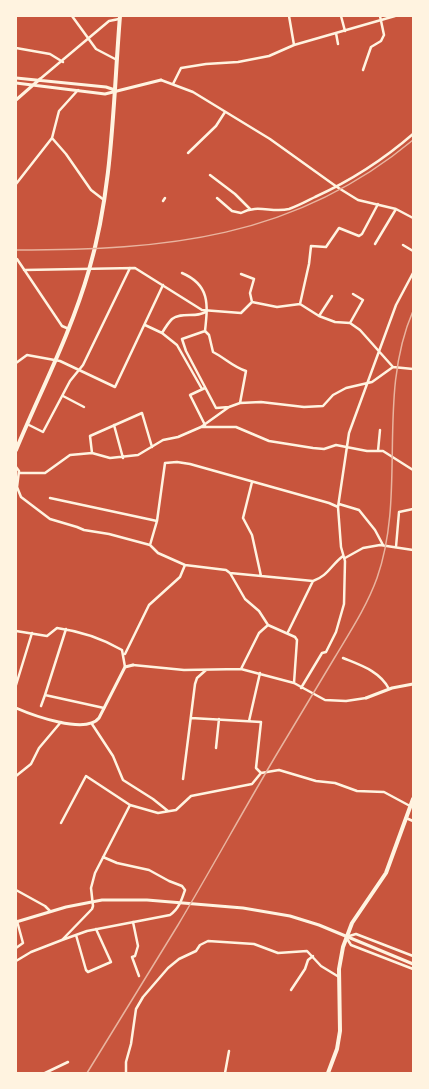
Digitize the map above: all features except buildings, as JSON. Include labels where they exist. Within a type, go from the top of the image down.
[{"type":"main road","points":[[16,450],[69,329],[89,269],[104,200],[110,156],[120,18]]},
{"type":"main road","points":[[328,1073],[337,1049],[340,1031],[341,999],[338,977],[346,937],[352,923],[386,873],[413,799]]},
{"type":"street","points":[[72,16],[101,53],[117,60]]},
{"type":"street","points":[[288,16],[294,45]]},
{"type":"street","points":[[341,16],[345,31]]},
{"type":"street","points":[[363,70],[371,47],[380,41],[384,35],[380,16]]},
{"type":"street","points":[[173,84],[181,68],[252,60],[269,56],[294,45],[382,21],[395,16]]},
{"type":"street","points":[[16,100],[40,79],[63,62],[109,21],[120,18]]},
{"type":"street","points":[[336,33],[338,44]]},
{"type":"street","points":[[16,48],[50,54],[63,62]]},
{"type":"street","points":[[16,78],[40,79],[106,87],[115,90]]},
{"type":"street","points":[[16,83],[105,94],[115,90],[161,80],[173,84],[193,92],[270,139],[337,187],[358,200],[396,209],[413,218]]},
{"type":"street","points":[[16,184],[52,138],[59,111],[78,90]]},
{"type":"street","points":[[188,153],[216,126],[226,112]]},
{"type":"street","points":[[217,198],[234,212],[241,213],[250,208],[277,210],[289,209],[337,187],[373,165],[413,134]]},
{"type":"street","points":[[270,139],[272,135]]},
{"type":"street","points":[[52,138],[66,154],[91,190],[104,200]]},
{"type":"street","points":[[210,175],[235,194],[250,208]]},
{"type":"street","points":[[300,304],[309,264],[311,246],[326,247],[340,228],[359,236],[362,234],[378,204]]},
{"type":"street","points":[[375,244],[396,209]]},
{"type":"street","points":[[403,244],[413,251]]},
{"type":"street","points":[[17,259],[62,326],[69,329]]},
{"type":"street","points":[[27,424],[43,432],[63,396],[79,370],[84,365],[130,268]]},
{"type":"street","points":[[24,270],[135,268],[202,310],[241,313],[252,302]]},
{"type":"street","points":[[182,273],[193,277],[200,284],[204,292],[207,310],[205,331],[209,335],[213,352],[225,358],[234,367],[246,372],[240,403]]},
{"type":"street","points":[[301,688],[322,653],[326,652],[341,616],[345,593],[344,557],[338,525],[339,506],[346,446],[353,418],[380,351],[396,305],[413,273]]},
{"type":"street","points":[[241,274],[254,279],[250,293],[252,302]]},
{"type":"street","points":[[16,363],[27,355],[55,360],[115,387],[163,285]]},
{"type":"street","points":[[350,323],[363,300],[353,294]]},
{"type":"street","points":[[319,316],[332,296]]},
{"type":"street","points":[[252,302],[277,307],[300,304],[319,316],[335,322],[350,323],[360,330],[393,367]]},
{"type":"street","points":[[162,332],[172,320],[177,317],[201,315],[207,310]]},
{"type":"street","points":[[144,324],[162,332],[177,346],[202,389]]},
{"type":"street","points":[[205,331],[182,338],[186,351],[216,408],[229,407],[240,403],[273,402],[304,407],[324,406],[333,395],[346,388],[372,382],[393,367],[412,368]]},
{"type":"street","points":[[205,388],[190,395],[205,425]]},
{"type":"street","points":[[63,396],[84,407]]},
{"type":"street","points":[[19,473],[46,474],[64,458],[70,455],[92,453],[110,458],[123,458],[138,455],[163,440],[178,437],[205,425],[229,407]]},
{"type":"street","points":[[92,453],[90,436],[142,414],[152,447]]},
{"type":"street","points":[[114,425],[123,458]]},
{"type":"street","points":[[201,427],[236,427],[269,441],[313,448],[324,449],[336,446],[346,446],[367,451],[383,451],[413,470]]},
{"type":"street","points":[[378,451],[380,430]]},
{"type":"street","points":[[150,545],[157,521],[165,463],[177,462],[190,464],[339,506],[359,510],[375,530],[383,545]]},
{"type":"street","points":[[16,467],[19,473],[17,487],[21,497],[50,519],[77,526],[84,530],[109,534],[150,545],[158,553],[185,565],[226,570],[230,573],[313,581],[324,577],[336,561],[363,548],[383,545],[413,550]]},
{"type":"street","points":[[252,482],[243,518],[252,535],[261,576]]},
{"type":"street","points":[[50,498],[157,521]]},
{"type":"street","points":[[396,547],[399,512],[413,509]]},
{"type":"street","points":[[124,655],[149,605],[180,577],[185,565]]},
{"type":"street","points":[[230,573],[245,599],[259,611],[268,625],[295,636],[297,640],[294,683]]},
{"type":"street","points":[[288,632],[313,581]]},
{"type":"street","points":[[241,669],[259,633],[268,625]]},
{"type":"street","points":[[16,632],[47,636],[57,628],[66,629],[114,645],[122,650],[125,667],[98,720],[92,724],[82,725],[61,722],[37,716],[16,708]]},
{"type":"street","points":[[40,706],[66,629]]},
{"type":"street","points":[[16,685],[32,633]]},
{"type":"street","points":[[343,658],[379,675],[389,689]]},
{"type":"street","points":[[125,667],[132,665],[171,670],[241,669],[294,683],[325,700],[346,701],[366,698],[389,689],[413,684]]},
{"type":"street","points":[[183,779],[195,684],[197,678],[206,670]]},
{"type":"street","points":[[249,721],[260,673]]},
{"type":"street","points":[[44,695],[104,708]]},
{"type":"street","points":[[191,718],[262,723],[256,768],[260,773]]},
{"type":"street","points":[[216,748],[219,719]]},
{"type":"street","points":[[16,776],[32,762],[39,748],[61,722]]},
{"type":"street","points":[[92,724],[113,756],[123,780],[153,798],[168,811]]},
{"type":"street","points":[[61,823],[86,776],[130,804],[158,813],[176,810],[191,796],[252,784],[260,773],[279,770],[316,781],[334,783],[357,791],[384,792],[411,806]]},
{"type":"street","points":[[62,940],[92,909],[93,881],[103,857],[130,804]]},
{"type":"street","points":[[406,818],[413,821]]},
{"type":"street","points":[[16,961],[31,952],[76,935],[96,929],[170,915],[175,912],[185,890],[182,886],[149,870],[117,863],[103,857]]},
{"type":"street","points":[[16,890],[45,906],[50,911]]},
{"type":"street","points":[[16,948],[23,943],[17,922],[50,911],[93,901],[126,899],[266,911],[319,925],[413,964]]},
{"type":"street","points":[[133,922],[138,946],[135,956],[132,957],[139,976]]},
{"type":"street","points":[[76,935],[86,970],[88,972],[111,962],[96,929]]},
{"type":"street","points":[[346,937],[356,934],[413,956]]},
{"type":"street","points":[[346,937],[351,945],[413,969]]},
{"type":"street","points":[[126,1073],[126,1062],[136,1009],[143,997],[168,968],[179,959],[196,951],[200,945],[208,941],[254,944],[278,953],[307,951],[321,966],[338,977]]},
{"type":"street","points":[[291,990],[305,969],[308,960],[313,956]]},
{"type":"street","points":[[225,1073],[229,1052]]},
{"type":"street","points":[[46,1073],[68,1062]]},
{"type":"railway","points":[[16,250],[124,247],[176,241],[226,232],[274,218],[322,199],[368,173],[413,140]]},
{"type":"railway","points":[[87,1073],[191,904],[265,773],[363,609],[373,588],[386,546],[390,512],[393,410],[396,377],[402,343],[413,311]]}]
